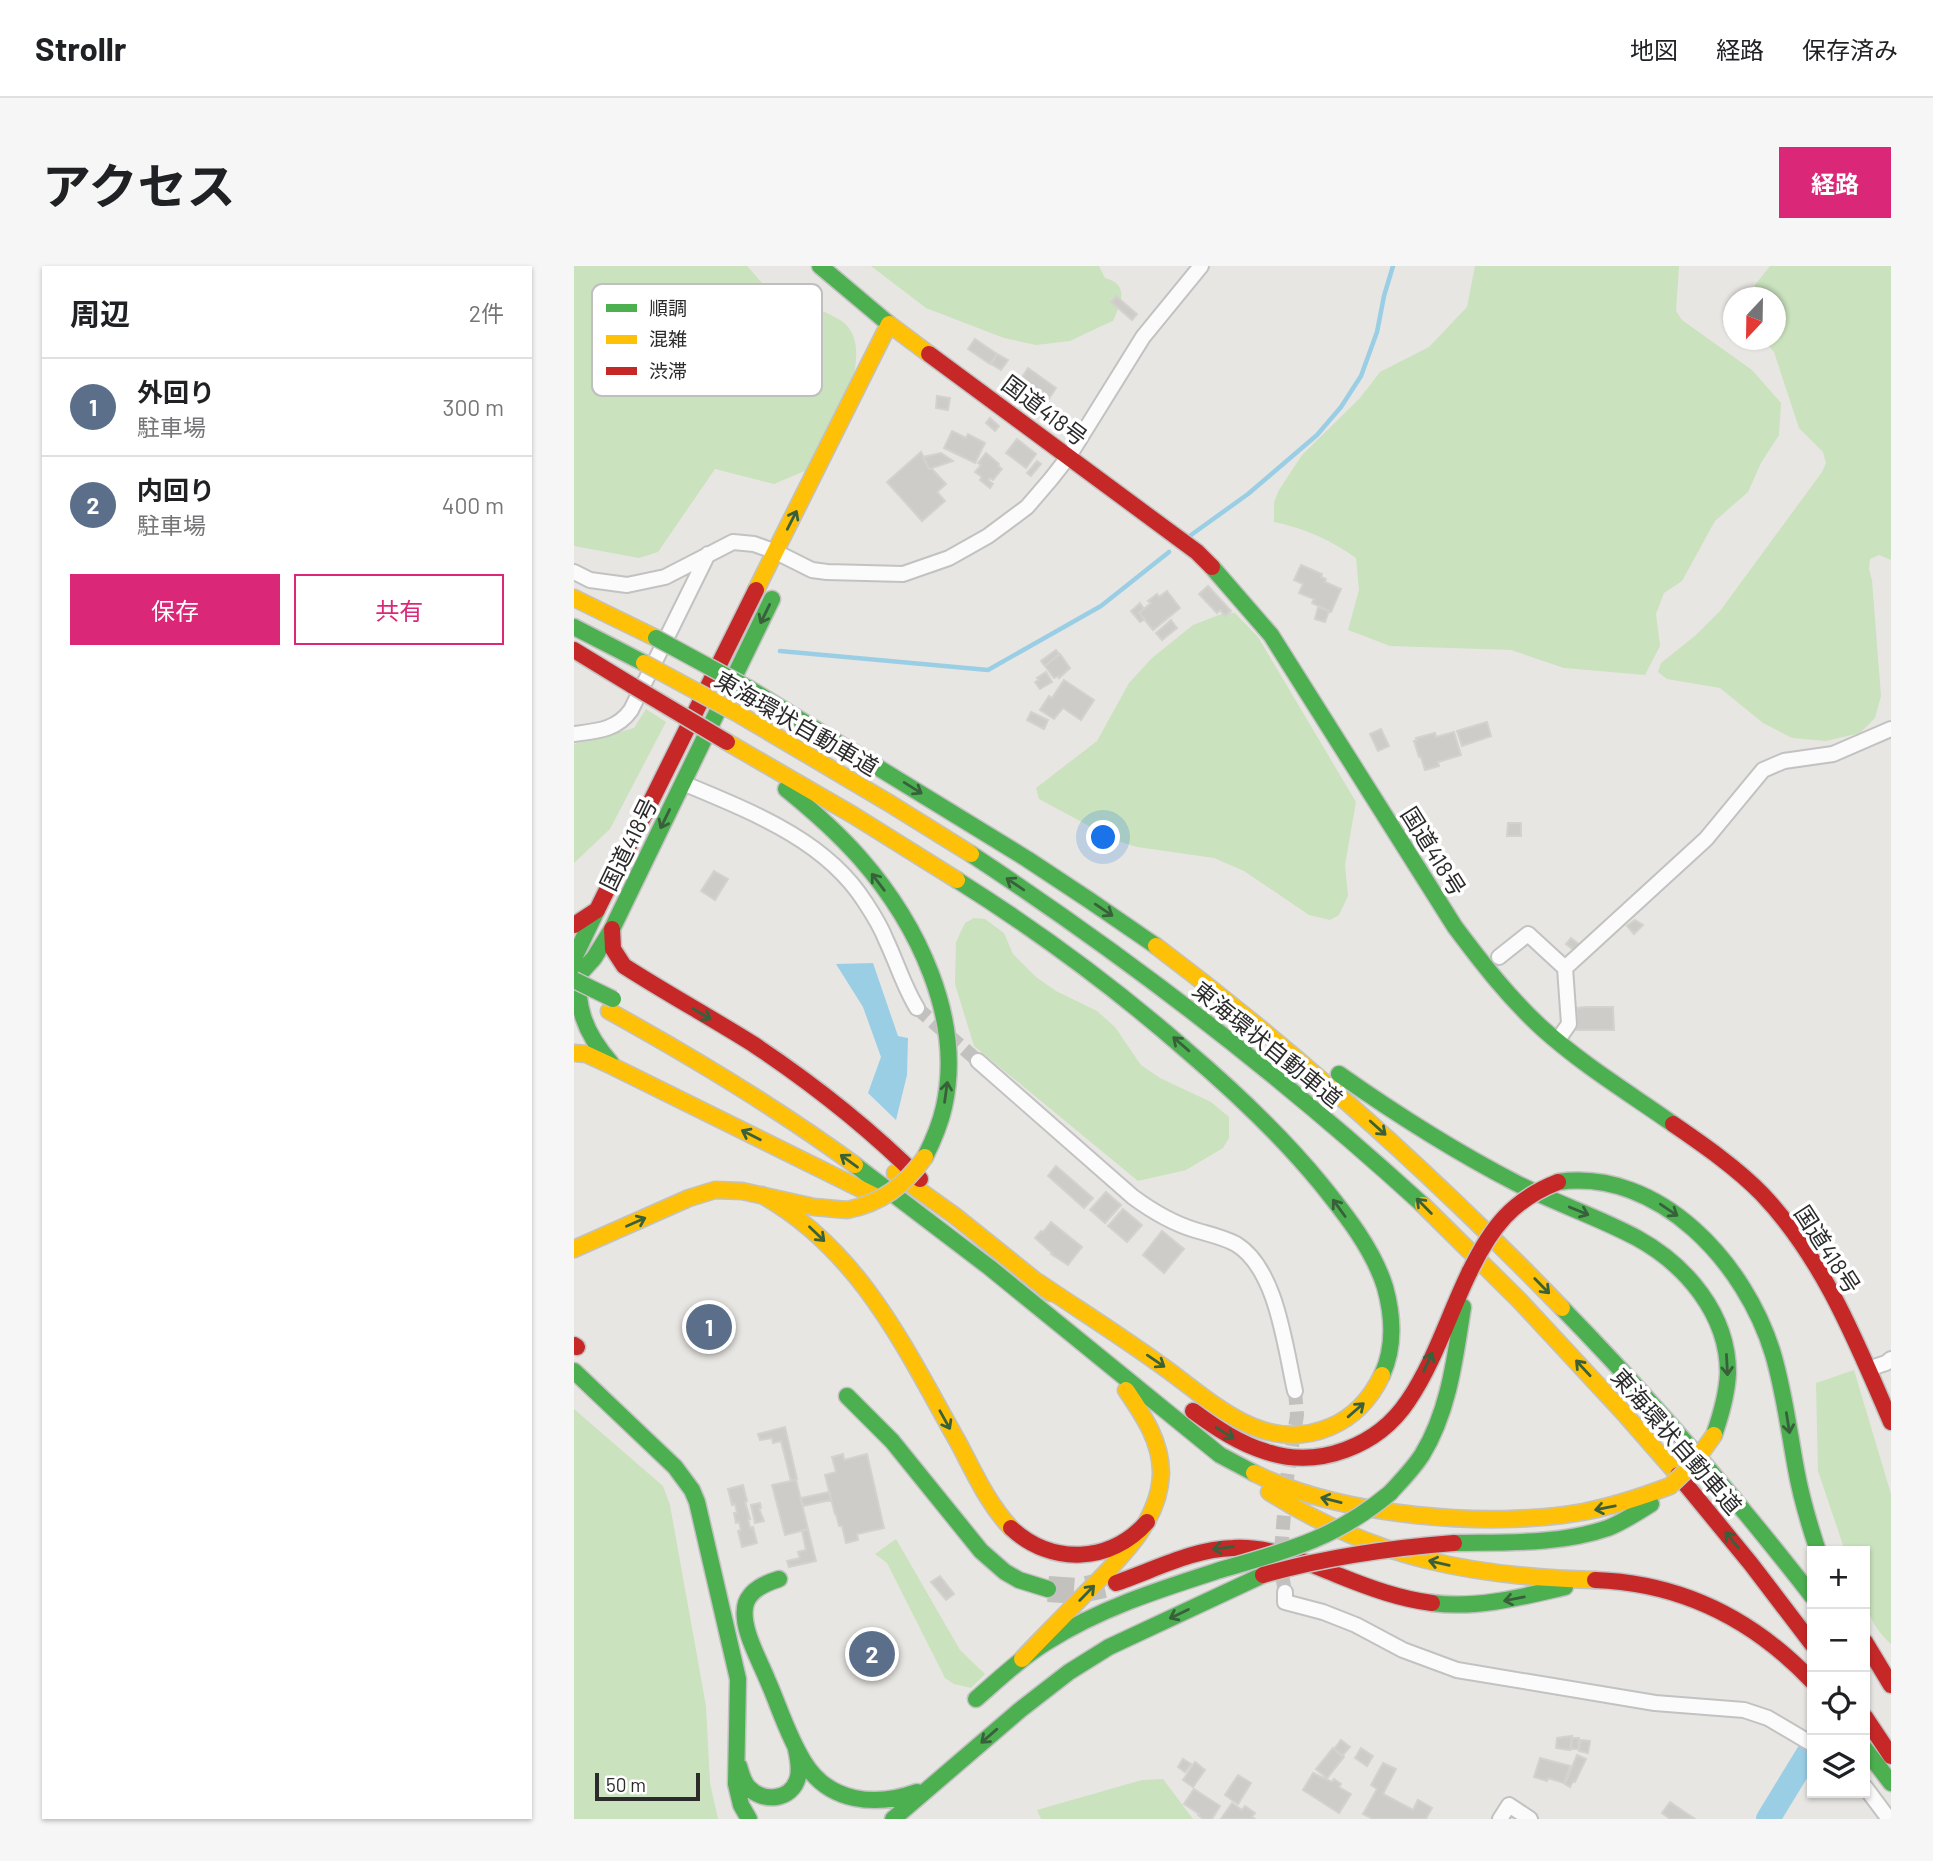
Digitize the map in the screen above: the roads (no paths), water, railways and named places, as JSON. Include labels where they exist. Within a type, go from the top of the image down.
[{"type":"main road","points":[[820,266],[896,334]]},
{"type":"main road","name":"国道418号","points":[[576,953],[776,552],[896,334],[1069,456],[1196,552],[1228,584],[1264,626],[1455,927],[1486,969],[1521,1009],[1558,1041],[1692,1136],[1759,1190],[1787,1222],[1807,1250],[1840,1308],[1891,1422]]},
{"type":"main road","name":"国道418号","points":[[582,986],[788,567]]},
{"type":"main road","name":"東海環状自動車道","points":[[574,598],[656,638],[750,689],[1057,878],[1149,941],[1228,1000],[1325,1079],[1426,1171],[1528,1272],[1628,1376],[1807,1589]]},
{"type":"main road","name":"東海環状自動車道","points":[[574,627],[742,716],[974,856],[1070,922],[1229,1040],[1322,1116],[1415,1197],[1512,1293],[1618,1405],[1700,1500],[1807,1637]]},
{"type":"main road","points":[[574,650],[967,884],[1082,963],[1138,1007],[1223,1082],[1288,1146],[1355,1230],[1384,1283],[1391,1307],[1392,1349],[1375,1389],[1348,1417],[1311,1433],[1282,1434],[1247,1425],[1229,1415],[1173,1373],[1038,1282]]},
{"type":"main road","points":[[574,1249],[703,1193],[727,1190],[814,1207],[847,1210],[873,1204],[887,1197],[909,1178],[925,1157],[937,1130],[946,1098],[947,1042],[932,978],[911,931],[877,881],[841,838],[803,803],[727,742]]},
{"type":"main road","points":[[574,925],[597,910]]},
{"type":"main road","points":[[612,929],[610,943],[617,959],[624,966],[771,1056],[806,1081],[900,1158],[955,1216]]},
{"type":"main road","points":[[582,986],[612,929]]},
{"type":"main road","points":[[893,1819],[1020,1710],[1079,1665],[1133,1636],[1263,1575],[1294,1565],[1352,1552],[1400,1546],[1572,1537],[1617,1526],[1651,1505],[1694,1463],[1714,1434],[1722,1414],[1727,1392],[1724,1342],[1712,1309],[1703,1294],[1671,1260],[1629,1233],[1545,1198],[1426,1132],[1149,941]]},
{"type":"main road","points":[[576,953],[582,986],[584,1026],[601,1053],[614,1067]]},
{"type":"main road","points":[[582,986],[626,972],[644,979]]},
{"type":"main road","points":[[582,986],[847,1159],[943,1231],[1220,1455],[1287,1504],[1335,1529],[1410,1556],[1479,1571],[1604,1580],[1675,1593],[1718,1609],[1761,1634],[1784,1652],[1807,1676]]},
{"type":"main road","points":[[611,1005],[708,1051],[838,1134]]},
{"type":"main road","points":[[574,1053],[586,1054],[614,1067],[943,1231]]},
{"type":"main road","points":[[878,1161],[955,1216],[1160,1384]]},
{"type":"main road","points":[[1178,1400],[1229,1437],[1262,1451],[1294,1458],[1339,1454],[1378,1433],[1405,1404],[1426,1367],[1486,1239],[1510,1209],[1538,1190],[1558,1182],[1580,1179],[1605,1182],[1642,1194],[1662,1205],[1702,1237],[1736,1279],[1763,1326],[1773,1352],[1805,1511],[1816,1546]]},
{"type":"main road","points":[[762,1195],[778,1203],[809,1226],[866,1287],[904,1346],[986,1492],[1004,1521],[1016,1532],[1041,1548],[1072,1555],[1086,1555],[1115,1548],[1147,1522]]},
{"type":"main road","points":[[1022,1659],[1071,1628],[1166,1588],[1292,1549],[1348,1525],[1390,1493],[1423,1454],[1436,1429],[1451,1380],[1470,1271]]},
{"type":"main road","points":[[976,1699],[1022,1659],[1124,1554],[1155,1507],[1161,1479],[1157,1446],[1142,1413],[1128,1393],[1085,1344]]},
{"type":"main road","points":[[574,1371],[675,1468],[692,1490],[697,1502],[738,1679],[737,1794],[749,1819]]},
{"type":"main road","points":[[847,1396],[892,1441],[981,1551],[1005,1572],[1019,1580],[1048,1589]]},
{"type":"main road","points":[[1220,1455],[1269,1480],[1303,1492],[1362,1507],[1443,1517],[1517,1518],[1583,1512],[1629,1503],[1670,1486]]},
{"type":"main road","points":[[1116,1583],[1200,1552],[1239,1546],[1274,1551],[1397,1596],[1435,1604],[1473,1605],[1500,1602],[1604,1580]]},
{"type":"main road","points":[[779,1579],[765,1582],[751,1593],[746,1602],[744,1620],[794,1743],[814,1776],[838,1793],[868,1802],[897,1800],[929,1788]]},
{"type":"main road","points":[[1870,1650],[1891,1685]]},
{"type":"main road","points":[[1869,1672],[1891,1704]]},
{"type":"main road","points":[[1870,1724],[1891,1756]]},
{"type":"main road","points":[[737,1758],[746,1785],[760,1796],[776,1798],[789,1792],[798,1779],[794,1743]]},
{"type":"main road","points":[[1870,1756],[1891,1783]]},
{"type":"street","points":[[574,572],[590,580],[627,585],[665,577],[733,542],[754,544],[776,552],[788,567],[827,572],[904,574],[949,558],[988,536],[1027,506],[1069,456],[1143,337],[1201,266]]},
{"type":"street","points":[[574,734],[600,731],[624,720],[708,554]]},
{"type":"street","points":[[1565,968],[1706,839],[1763,770],[1784,761],[1833,754],[1891,729]]},
{"type":"street","points":[[683,783],[754,813],[808,845],[838,870],[864,900],[886,938],[908,994],[917,1009]]},
{"type":"street","points":[[1499,957],[1528,934],[1565,968],[1569,1024],[1558,1041]]},
{"type":"street","points":[[978,1061],[1150,1210],[1172,1221],[1236,1244],[1249,1255],[1266,1279],[1278,1311],[1295,1391]]},
{"type":"street","points":[[1868,1369],[1891,1359]]},
{"type":"street","points":[[1285,1592],[1285,1602],[1323,1612],[1356,1625],[1403,1650],[1457,1670],[1655,1703],[1744,1710],[1768,1718],[1807,1741]]},
{"type":"street","points":[[1870,1794],[1889,1819]]},
{"type":"street","points":[[1500,1819],[1509,1805],[1530,1819]]},
{"type":"water","points":[[873,963],[898,1036],[908,1038],[907,1075],[896,1120],[868,1093],[881,1057],[863,1007],[836,964]]},
{"type":"waterway","points":[[1191,535],[1248,494],[1317,435],[1341,407],[1361,376],[1377,332],[1393,266]]},
{"type":"waterway","points":[[780,651],[988,670],[1101,606],[1169,552]]},
{"type":"waterway","points":[[1768,1819],[1807,1755]]},
{"type":"tunnel","points":[[917,1008],[978,1061]]},
{"type":"tunnel","points":[[1285,1592],[1280,1563],[1287,1478],[1297,1415],[1295,1391]]},
{"type":"tunnel","points":[[1048,1589],[1077,1591],[1104,1585]]},
{"type":"place","name":"外回り","points":[[709,1327]]},
{"type":"place","name":"内回り","points":[[872,1654]]}]
